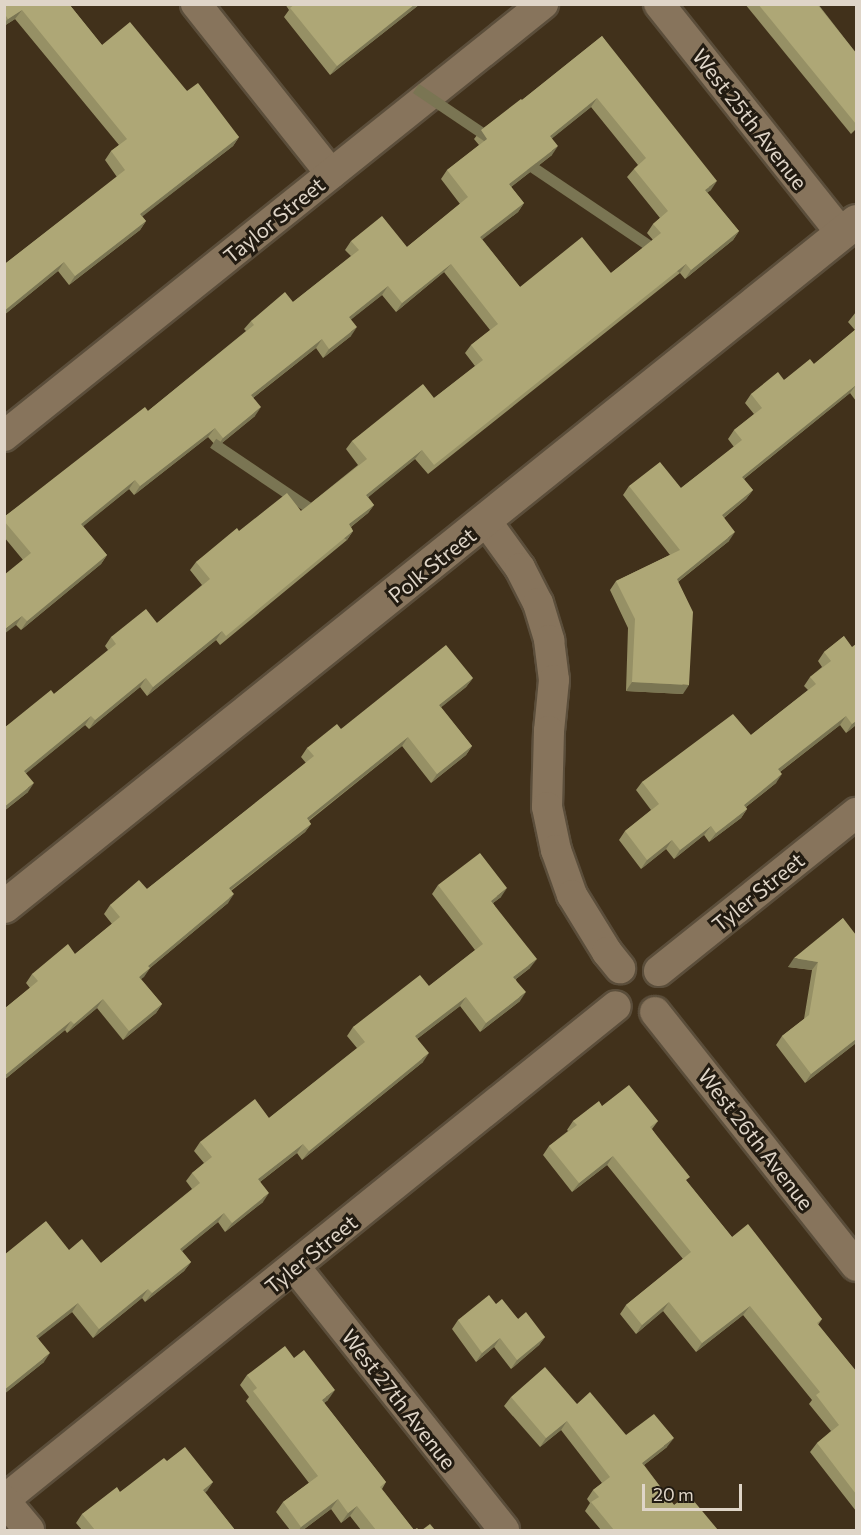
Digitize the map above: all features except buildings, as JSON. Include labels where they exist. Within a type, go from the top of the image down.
[{"type":"street","points":[[196,4],[331,174]]},
{"type":"street","name":"Taylor Street","points":[[4,436],[543,4]]},
{"type":"street","name":"West 25th Avenue","points":[[659,4],[849,227]]},
{"type":"street","name":"Polk Street","points":[[4,906],[486,521],[849,227]]},
{"type":"street","points":[[486,521],[520,568],[538,603],[549,640],[554,680],[549,731],[547,807],[556,850],[573,895],[620,968]]},
{"type":"street","name":"Tyler Street","points":[[659,971],[856,813]]},
{"type":"street","points":[[639,961],[650,963],[659,971],[664,978],[666,992],[663,1002],[655,1012],[634,1017],[616,1006],[610,990],[612,980],[620,968],[639,961]]},
{"type":"street","name":"Tyler Street","points":[[4,1500],[616,1006]]},
{"type":"street","name":"West 26th Avenue","points":[[655,1012],[856,1266]]},
{"type":"street","name":"West 27th Avenue","points":[[295,1267],[504,1530]]},
{"type":"street","points":[[4,1500],[28,1530]]}]
